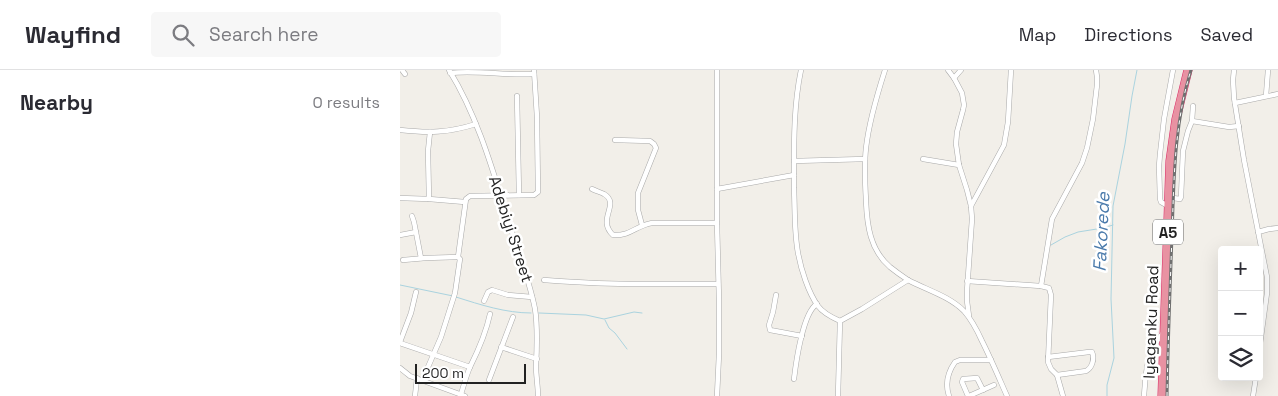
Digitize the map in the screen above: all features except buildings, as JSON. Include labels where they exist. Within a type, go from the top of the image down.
[{"type":"highway","name":"Iyaganku Road","points":[[1162,396],[1170,161],[1180,101],[1188,70]]},
{"type":"street","points":[[716,396],[719,365],[717,70]]},
{"type":"street","points":[[802,70],[796,104],[794,161],[798,253],[805,279],[817,304],[822,311],[840,321]]},
{"type":"street","points":[[885,70],[866,145],[867,226],[871,240],[886,263],[908,280],[952,301],[970,318],[1007,396]]},
{"type":"street","points":[[948,70],[962,93],[964,105],[956,144],[959,165],[971,206],[972,219],[967,281],[967,300],[970,318]]},
{"type":"street","points":[[954,78],[961,70]]},
{"type":"street","points":[[971,206],[1004,145],[1008,122],[1011,70]]},
{"type":"street","points":[[1041,286],[1052,219],[1082,162],[1087,148],[1097,85],[1096,70]]},
{"type":"street","points":[[1173,70],[1164,119],[1159,166],[1161,202],[1169,202],[1173,198],[1180,199],[1181,197],[1183,151],[1192,121],[1193,106]]},
{"type":"street","points":[[1234,70],[1233,92],[1268,284],[1261,336]]},
{"type":"street","points":[[1266,96],[1268,70]]},
{"type":"street","points":[[425,380],[455,293],[467,197],[534,195],[538,194],[539,190],[534,72],[507,75],[449,71]]},
{"type":"street","name":"Adebiyi Street","points":[[449,71],[466,100],[476,124],[501,195],[532,296],[537,330],[538,396]]},
{"type":"street","points":[[1235,103],[1278,94]]},
{"type":"street","points":[[517,96],[519,195]]},
{"type":"street","points":[[1192,121],[1229,127],[1239,126]]},
{"type":"street","points":[[400,130],[446,131],[476,124]]},
{"type":"street","points":[[429,199],[428,151],[430,132]]},
{"type":"street","points":[[614,140],[650,141],[656,148],[638,195],[638,210],[642,225]]},
{"type":"street","points":[[794,161],[865,159]]},
{"type":"street","points":[[924,160],[959,165]]},
{"type":"street","points":[[717,190],[794,175]]},
{"type":"street","points":[[592,189],[603,194],[609,200],[610,205],[606,223],[613,234],[626,234],[642,225],[652,223],[717,223]]},
{"type":"street","points":[[400,198],[465,202]]},
{"type":"street","points":[[412,216],[421,258]]},
{"type":"street","points":[[1258,232],[1278,228]]},
{"type":"street","points":[[400,235],[416,232]]},
{"type":"street","points":[[403,260],[458,257]]},
{"type":"street","points":[[544,280],[587,283],[718,284]]},
{"type":"street","points":[[840,321],[908,280]]},
{"type":"street","points":[[967,281],[1049,288],[1051,295],[1048,362],[1051,369],[1057,375],[1063,396]]},
{"type":"street","points":[[484,301],[488,292],[492,290],[510,296],[532,296]]},
{"type":"street","points":[[416,292],[411,314],[400,342],[470,367]]},
{"type":"street","points":[[776,295],[768,325],[770,330],[802,336]]},
{"type":"street","points":[[794,379],[802,336],[811,309],[817,304]]},
{"type":"street","points":[[400,368],[407,374],[463,395],[470,367],[482,343],[490,314]]},
{"type":"street","points":[[488,380],[512,317]]},
{"type":"street","points":[[838,396],[840,321]]},
{"type":"street","points":[[1144,396],[1146,366],[1154,345],[1164,332]]},
{"type":"street","points":[[501,347],[536,359]]},
{"type":"street","points":[[1048,357],[1091,352],[1093,354],[1092,365],[1086,371],[1057,375]]},
{"type":"street","points":[[949,396],[946,388],[947,381],[955,362],[960,360],[991,360]]},
{"type":"street","points":[[415,396],[417,378]]},
{"type":"street","points":[[983,390],[977,378],[963,379],[962,382],[968,396],[983,390],[994,384]]},
{"type":"street","points":[[1253,396],[1255,381]]},
{"type":"waterway","name":"Fakorede","points":[[1107,396],[1107,385],[1114,358],[1111,299],[1113,206],[1137,70]]},
{"type":"waterway","points":[[1051,245],[1078,232],[1113,225]]},
{"type":"waterway","points":[[400,285],[453,296]]},
{"type":"waterway","points":[[456,297],[484,306],[531,313]]},
{"type":"waterway","points":[[539,313],[586,315],[604,319],[634,312],[642,313]]},
{"type":"waterway","points":[[605,320],[609,328],[627,349]]},
{"type":"railway","points":[[1167,396],[1176,152],[1181,111],[1191,70]]}]
